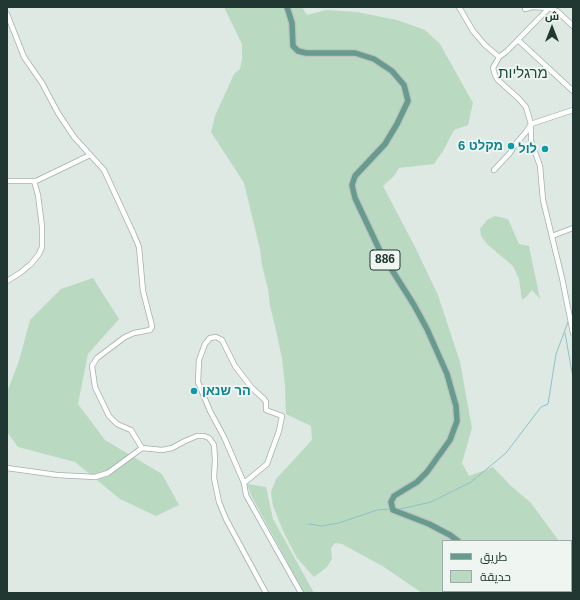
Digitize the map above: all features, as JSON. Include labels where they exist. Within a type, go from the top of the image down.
[{"type":"main road","name":"886","points":[[287,7],[292,23],[293,46],[298,51],[306,53],[355,53],[374,59],[392,71],[404,85],[408,101],[397,124],[385,144],[355,176],[352,185],[355,198],[380,251],[414,305],[427,329],[447,374],[456,406],[457,421],[450,440],[427,472],[417,482],[394,496],[391,502],[393,510],[429,524],[457,540]]},
{"type":"street","points":[[460,7],[473,31],[485,45],[499,57]]},
{"type":"street","points":[[525,9],[532,7],[549,8],[557,11],[573,26]]},
{"type":"street","points":[[549,8],[499,57],[493,68],[498,80],[526,107],[531,124],[531,141],[540,166],[543,200],[573,333]]},
{"type":"street","points":[[7,14],[24,57],[42,83],[58,113],[74,137],[100,165],[106,174],[137,241],[140,254],[143,291],[152,325],[150,330],[134,332],[125,337],[97,358],[92,366],[92,374],[95,387],[109,416],[117,424],[131,430],[142,448]]},
{"type":"street","points":[[518,40],[573,91]]},
{"type":"street","points":[[494,170],[510,153],[531,124],[573,110]]},
{"type":"street","points":[[7,181],[34,181],[90,154]]},
{"type":"street","points":[[7,281],[31,264],[39,254],[42,247],[42,227],[39,200],[34,181]]},
{"type":"street","points":[[552,236],[573,228]]},
{"type":"street","points":[[244,484],[267,464],[279,431],[282,416],[266,410],[266,402],[264,398],[252,388],[235,366],[222,340],[216,337],[210,338],[205,344],[199,360],[198,382],[244,484],[246,495],[271,542],[301,593]]},
{"type":"street","points":[[7,468],[57,475],[95,477],[108,473],[142,448],[162,450],[172,448],[198,436],[209,438],[214,445],[214,478],[219,502],[226,519],[266,593]]},
{"type":"green space","points":[[224,7],[302,7],[307,15],[326,10],[357,12],[397,20],[425,30],[440,44],[473,103],[468,125],[454,130],[434,164],[399,168],[394,176],[383,186],[438,295],[460,362],[472,428],[462,463],[469,476],[493,467],[511,486],[531,503],[558,540],[442,540],[442,592],[572,592],[572,556],[573,593],[422,593],[384,567],[342,544],[335,543],[331,548],[332,559],[327,567],[314,577],[297,558],[283,531],[273,506],[271,492],[276,479],[312,440],[311,426],[286,414],[282,359],[270,306],[260,249],[244,183],[211,132],[215,116],[234,74],[240,69],[242,44]]},
{"type":"green space","points":[[495,216],[508,219],[519,244],[529,246],[540,299],[532,290],[522,300],[519,279],[513,266],[488,245],[481,236],[480,229],[487,220]]},
{"type":"green space","points":[[93,278],[119,319],[88,354],[78,404],[105,440],[162,474],[179,505],[156,516],[120,499],[75,462],[18,447],[7,432],[7,392],[19,361],[30,320],[61,289]]},
{"type":"green space","points":[[247,484],[266,487],[273,519],[314,593],[304,593],[252,497]]},
{"type":"waterway","points":[[397,509],[431,502],[471,482],[506,453],[541,407],[548,404],[556,354],[568,322]]},
{"type":"waterway","points":[[565,333],[573,378]]},
{"type":"waterway","points":[[309,524],[321,526],[339,523],[377,510],[390,509]]},
{"type":"place","name":"מקלט 6","points":[[511,146]]},
{"type":"place","name":"לול","points":[[545,149]]},
{"type":"place","name":"הר שנאן","points":[[194,391]]},
{"type":"district","name":"מרגליות","points":[[523,74]]}]
